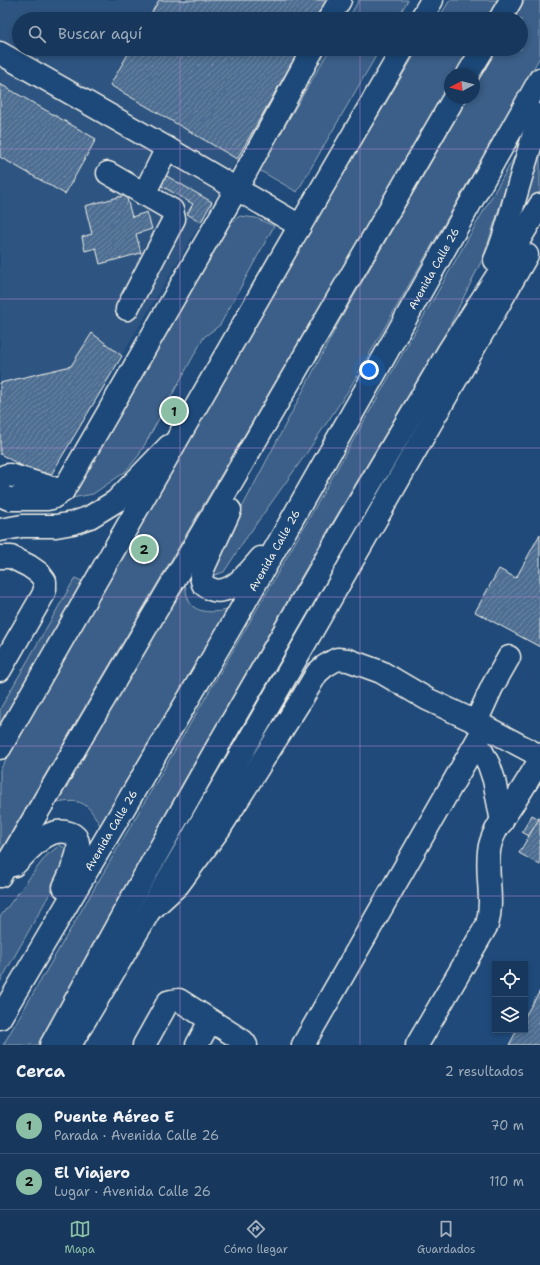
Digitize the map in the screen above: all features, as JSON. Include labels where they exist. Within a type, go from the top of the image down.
[{"type":"main road","points":[[333,12],[340,0]]},
{"type":"main road","points":[[425,12],[432,0]]},
{"type":"main road","points":[[504,12],[511,0]]},
{"type":"main road","points":[[0,53],[168,148],[300,226]]},
{"type":"main road","points":[[0,493],[2,496],[9,499],[47,499],[52,498],[63,491],[237,188],[309,56]]},
{"type":"main road","points":[[0,748],[399,56]]},
{"type":"main road","points":[[472,68],[479,56]]},
{"type":"main road","name":"Avenida Calle 26","points":[[0,1018],[213,658],[540,79]]},
{"type":"main road","points":[[0,877],[451,104]]},
{"type":"main road","points":[[448,352],[501,248],[529,147],[540,115]]},
{"type":"main road","points":[[144,194],[168,148]]},
{"type":"main road","points":[[108,173],[172,210],[174,219],[127,309]]},
{"type":"main road","points":[[51,1045],[132,898],[350,516],[448,352],[504,265],[540,205]]},
{"type":"main road","points":[[70,1045],[149,913],[405,470],[540,232]]},
{"type":"main road","points":[[282,536],[246,575],[228,589],[220,591],[213,590],[203,584],[201,577],[206,561],[288,383]]},
{"type":"main road","points":[[0,530],[22,526],[56,526],[73,523],[90,517],[108,507],[125,493],[183,430]]},
{"type":"main road","points":[[0,480],[5,476],[10,475],[63,491]]},
{"type":"main road","points":[[0,542],[22,526]]},
{"type":"main road","points":[[0,557],[11,558],[29,566],[43,576],[45,584],[43,595],[0,670]]},
{"type":"main road","points":[[303,1045],[479,730],[492,687],[509,657]]},
{"type":"main road","points":[[149,913],[178,885],[220,828],[317,673],[337,659],[362,664],[381,672],[479,730],[540,756]]},
{"type":"main road","points":[[479,730],[494,780],[502,822]]},
{"type":"main road","points":[[416,1045],[487,925],[491,901],[488,868],[489,850],[493,836],[540,760]]},
{"type":"main road","points":[[0,877],[34,846],[51,833],[64,831],[74,835],[78,842],[78,850],[75,861],[30,966]]},
{"type":"main road","points":[[144,1045],[168,1002],[172,1000],[179,1000],[243,1041],[246,1045]]},
{"type":"main road","points":[[196,1045],[210,1021]]},
{"type":"shaded area","points":[[0,0],[328,0],[321,12],[12,12],[12,56],[296,56],[201,222],[48,480],[0,454]]},
{"type":"shaded area","points":[[359,0],[408,0],[401,12],[352,12]]},
{"type":"shaded area","points":[[450,0],[499,0],[492,12],[442,12]]},
{"type":"shaded area","points":[[525,0],[540,0],[540,57],[348,391],[224,572],[214,575],[211,572],[211,567],[339,322],[465,104],[480,104],[480,77],[492,56],[528,56],[528,12],[518,12]]},
{"type":"shaded area","points":[[326,56],[376,56],[297,192],[259,170]]},
{"type":"shaded area","points":[[414,56],[467,56],[460,68],[444,68],[444,94],[0,852],[0,770],[245,339]]},
{"type":"shaded area","points":[[540,148],[540,193],[517,232]]},
{"type":"shaded area","points":[[516,154],[484,256],[449,327],[327,532],[183,783],[39,1045],[3,1045],[263,599]]},
{"type":"shaded area","points":[[240,216],[256,218],[274,226],[220,325],[204,337],[139,455],[125,472],[93,494],[67,499],[223,231],[231,222]]},
{"type":"shaded area","points":[[75,578],[84,582],[0,727],[0,709]]},
{"type":"shaded area","points":[[185,582],[188,599],[196,609],[206,612],[228,610],[101,827],[84,804],[73,801],[57,803]]},
{"type":"shaded area","points":[[60,845],[69,851],[62,872],[0,982],[0,917],[46,856]]},
{"type":"building","points":[[159,0],[328,0],[321,12],[152,12]]},
{"type":"building","points":[[127,56],[296,56],[237,159],[110,85]]},
{"type":"building","points":[[0,84],[96,139],[65,194],[0,157]]},
{"type":"building","points":[[165,175],[212,202],[201,222],[187,214],[193,204],[160,185]]},
{"type":"building","points":[[126,195],[132,217],[147,212],[152,229],[136,234],[141,253],[100,264],[96,248],[85,251],[82,237],[92,234],[85,206]]},
{"type":"building","points":[[92,333],[122,356],[48,480],[0,454],[0,383],[71,366]]},
{"type":"building","points":[[540,534],[540,647],[475,612],[499,569],[516,578]]},
{"type":"building","points":[[532,815],[539,819],[529,836],[522,832]]},
{"type":"building","points":[[540,817],[540,865],[519,853]]},
{"type":"building","points":[[540,991],[540,1045],[509,1045],[515,1033],[528,1033],[528,1011]]},
{"type":"place","name":"Puente Aéreo E","points":[[174,411]]},
{"type":"place","name":"El Viajero","points":[[144,549]]}]
